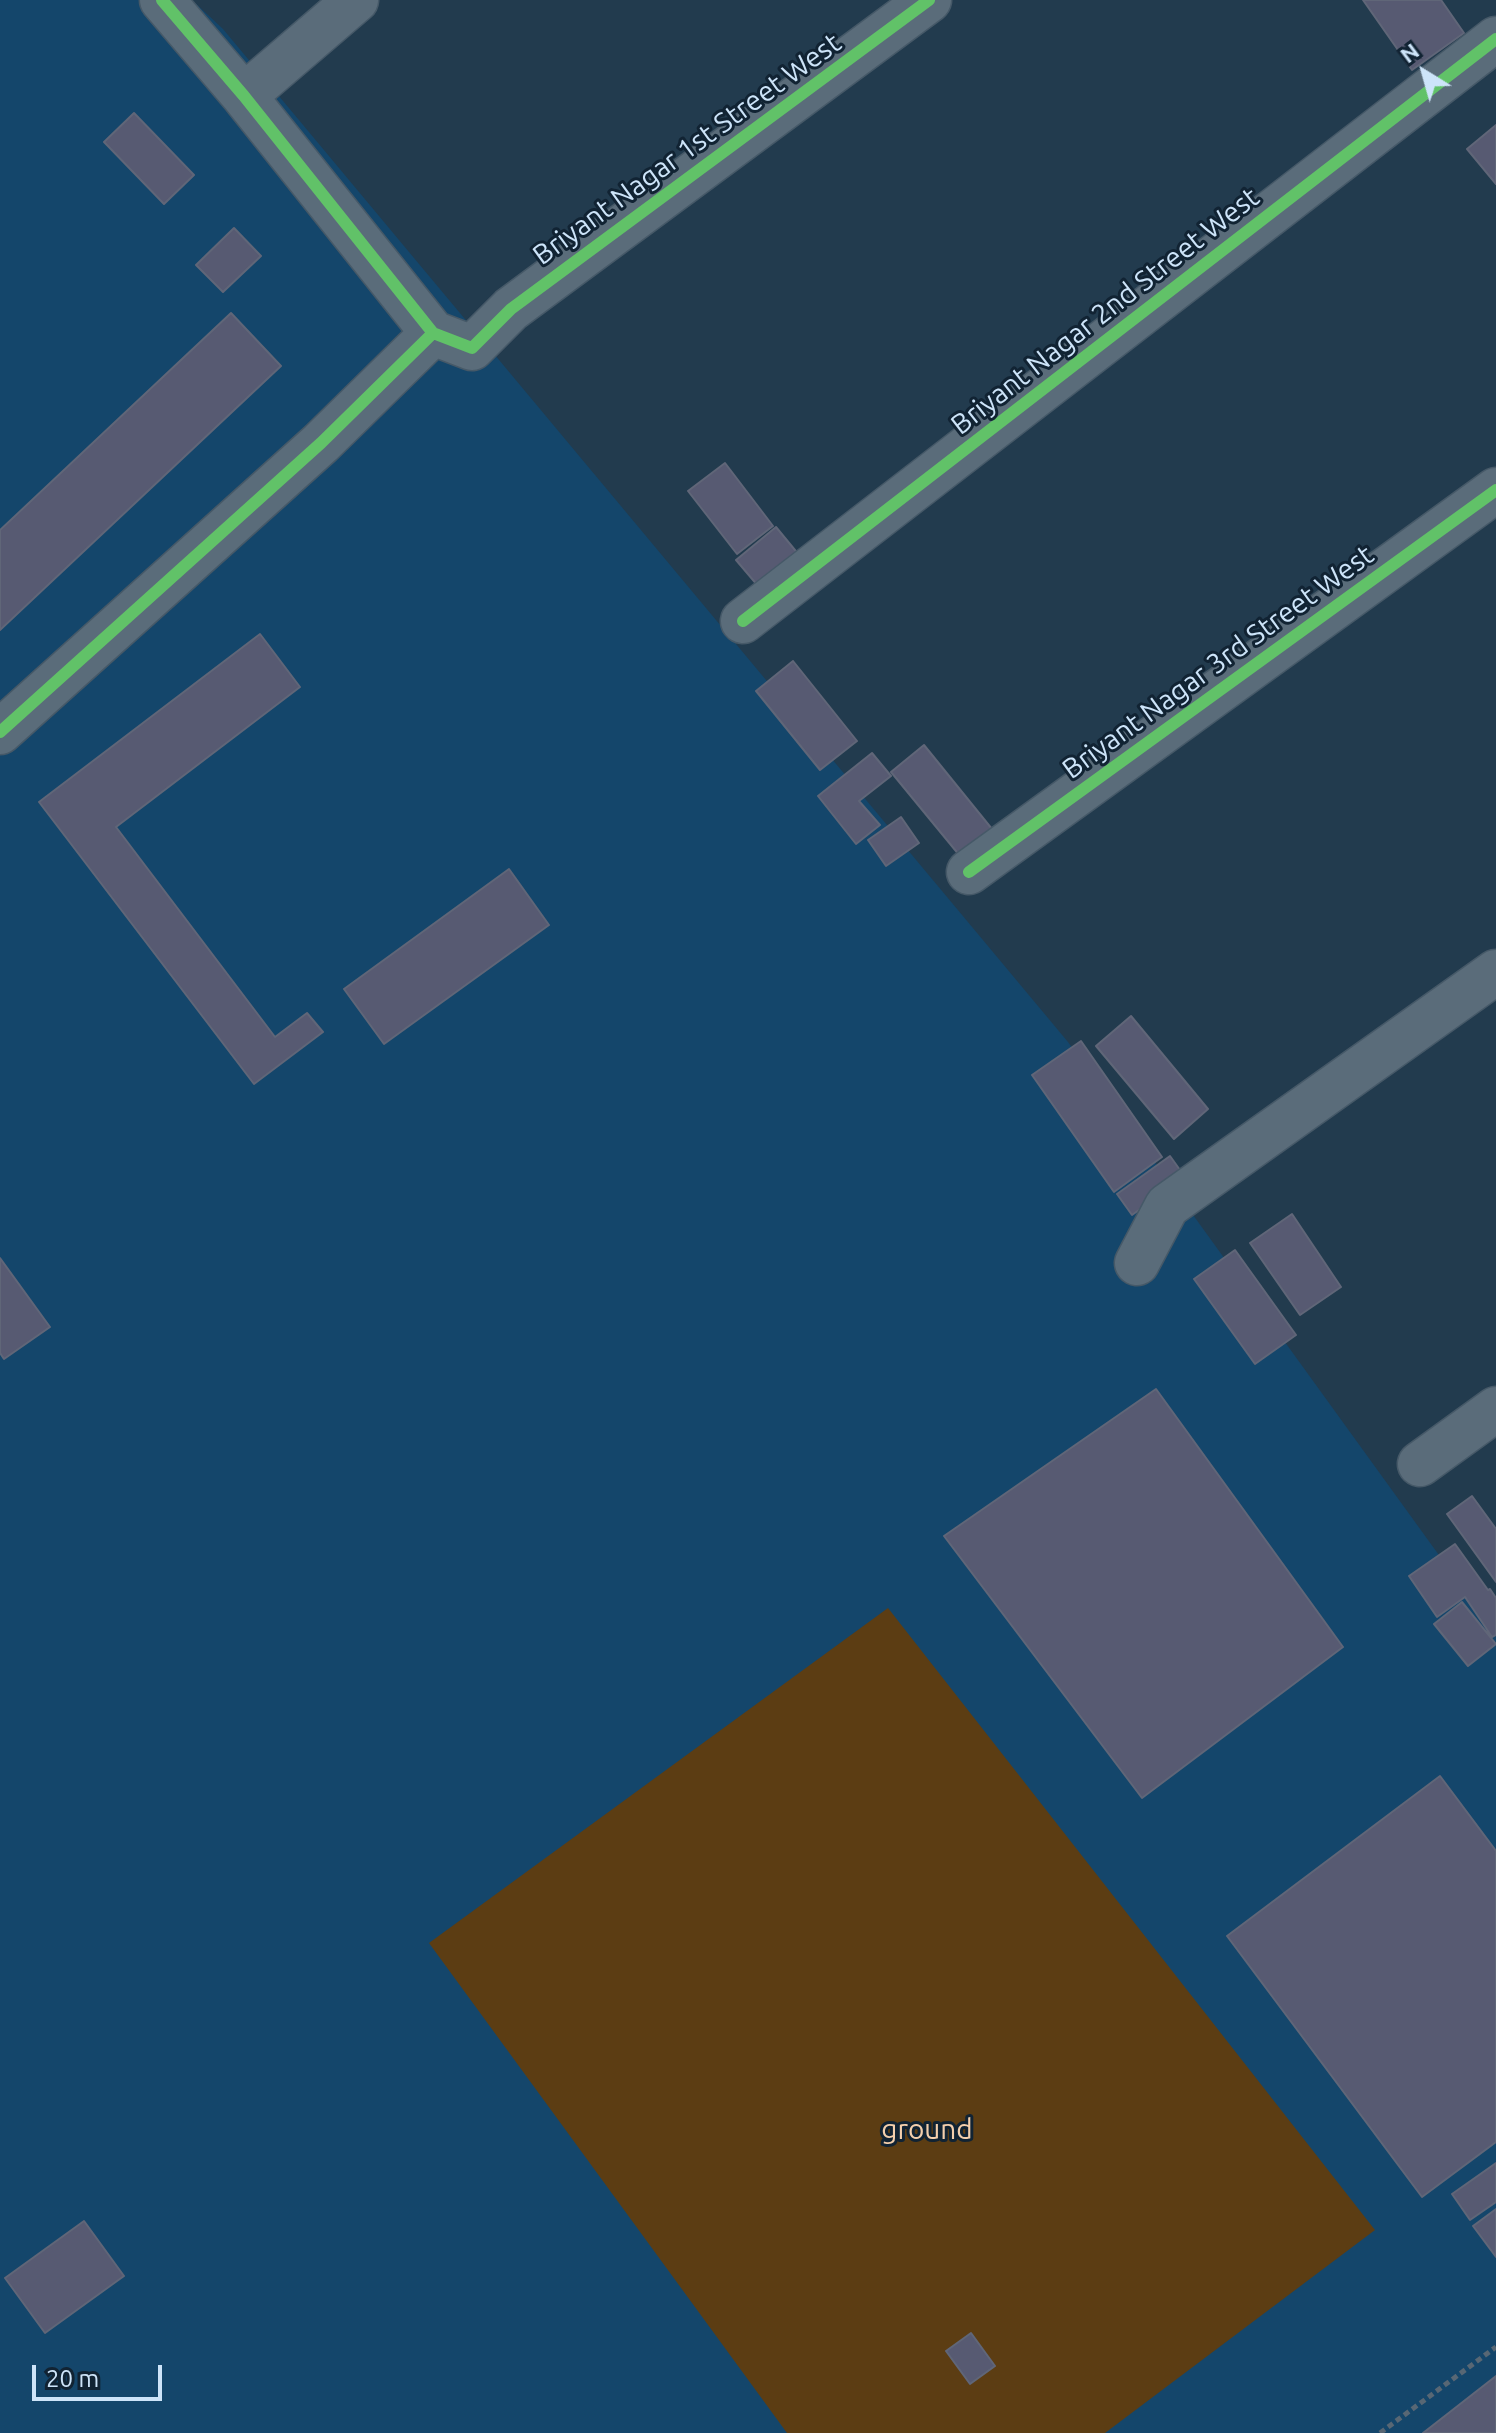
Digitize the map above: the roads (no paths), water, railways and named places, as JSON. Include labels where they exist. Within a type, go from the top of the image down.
[{"type":"street","points":[[0,732],[321,443],[433,333],[244,96],[162,0]]},
{"type":"street","points":[[244,96],[356,0]]},
{"type":"street","name":"Briyant Nagar 1st Street West","points":[[433,333],[472,348],[511,309],[929,0]]},
{"type":"street","name":"Briyant Nagar 2nd Street West","points":[[743,621],[1496,39]]},
{"type":"street","name":"Briyant Nagar 3rd Street West","points":[[969,872],[1496,490]]},
{"type":"street","points":[[1137,1263],[1167,1206],[1496,972]]},
{"type":"street","points":[[1420,1464],[1496,1409]]},
{"type":"park label","name":"ground","points":[[927,2130]]}]
